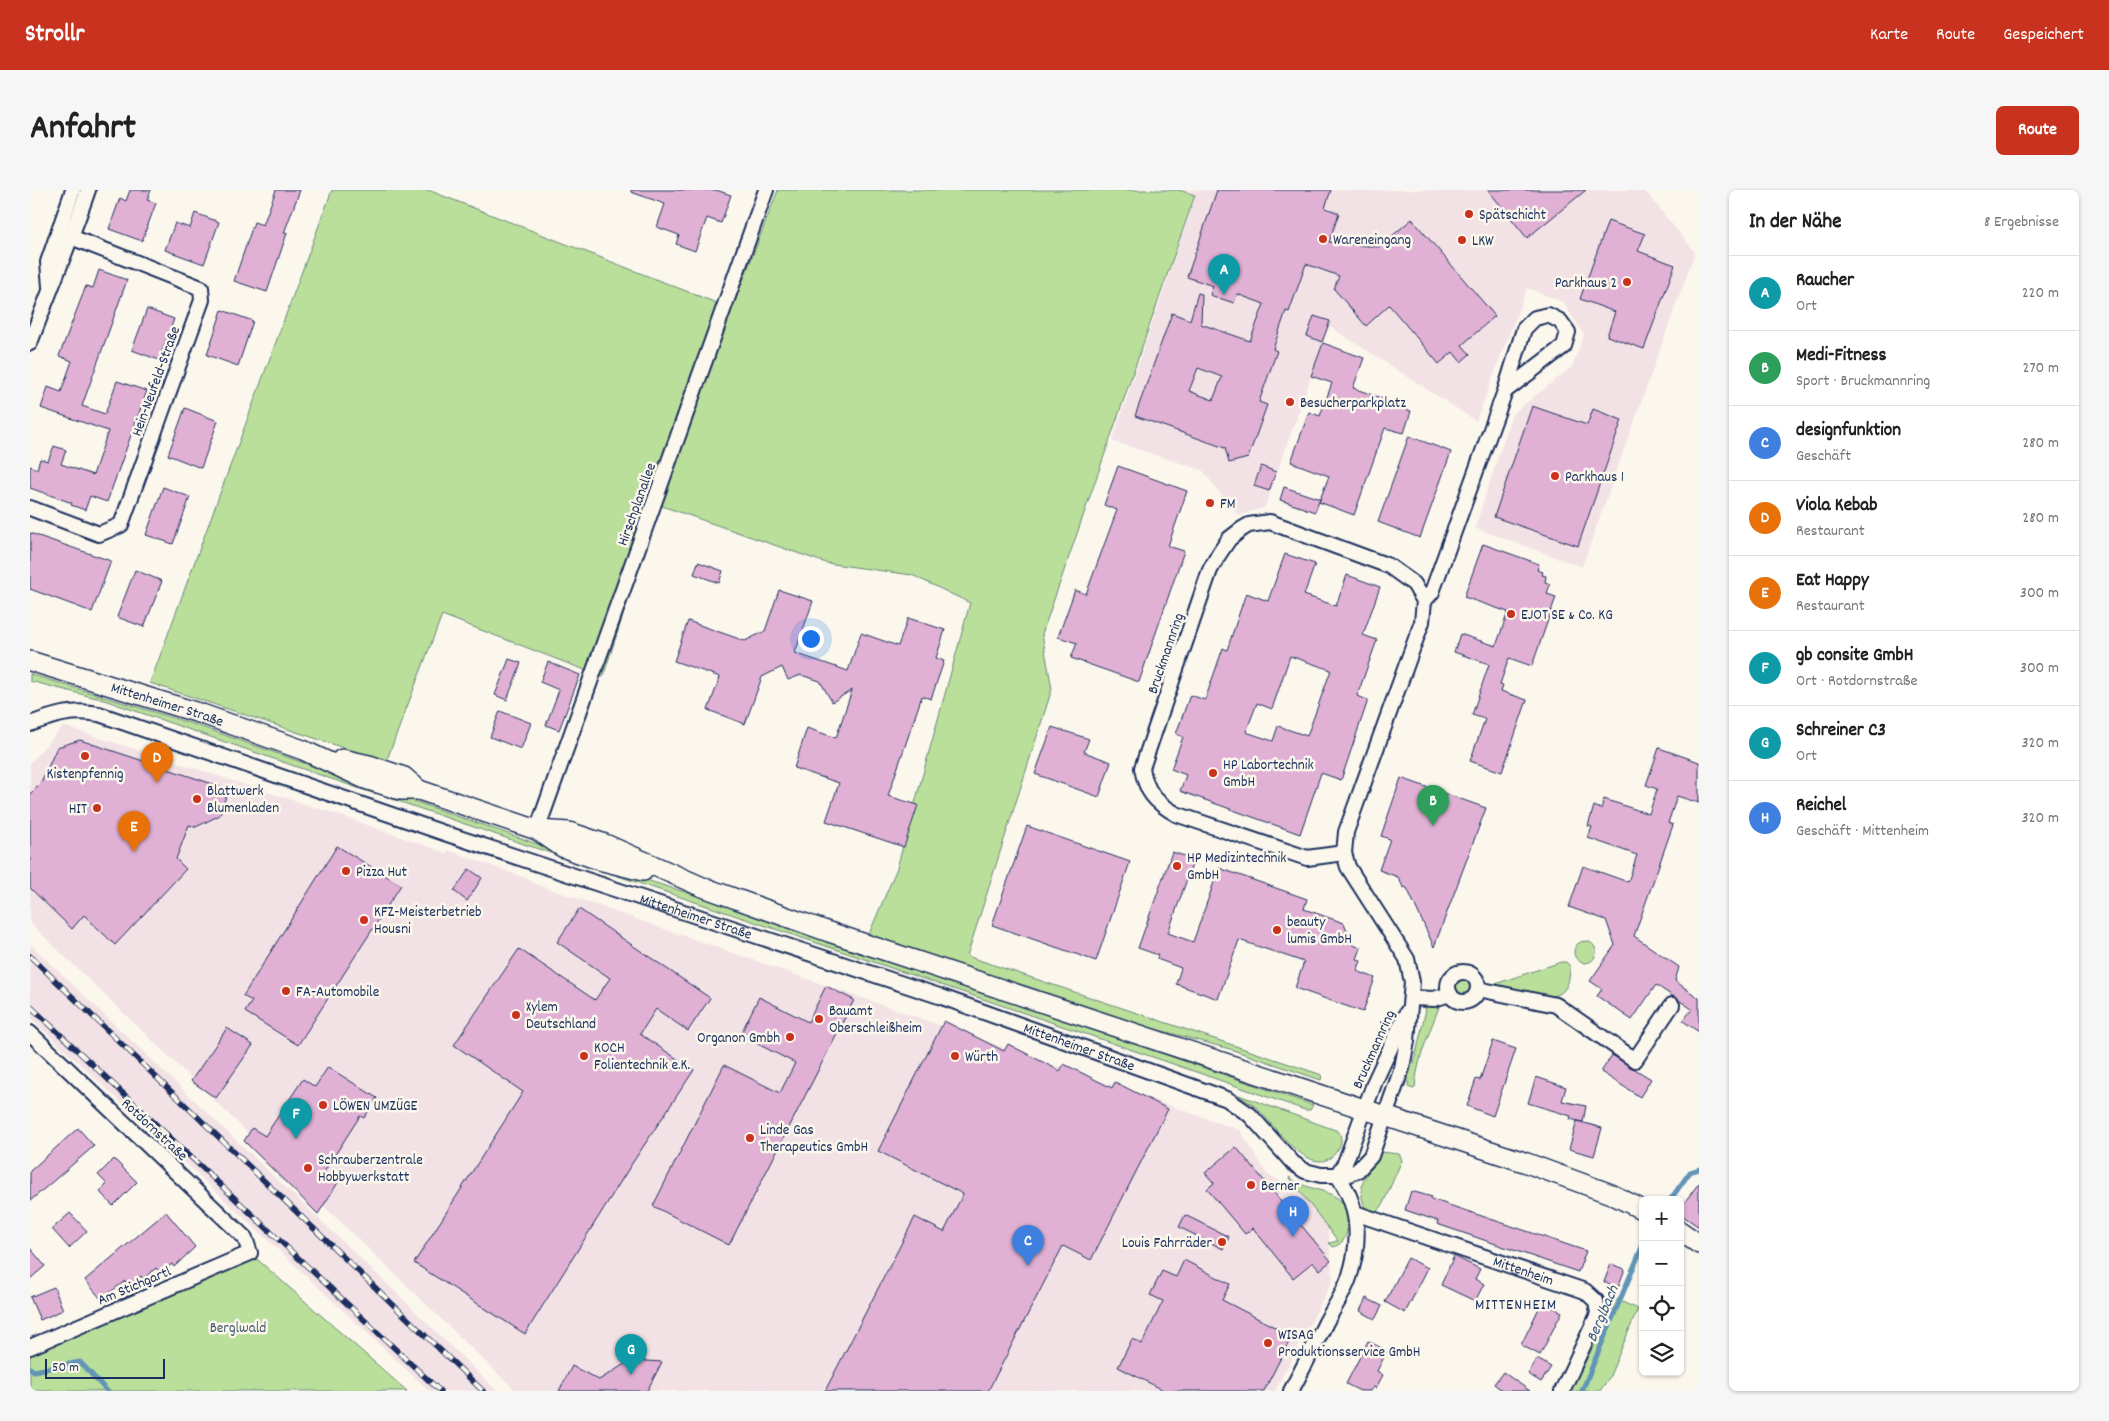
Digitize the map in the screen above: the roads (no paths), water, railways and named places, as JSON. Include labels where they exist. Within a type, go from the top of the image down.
[{"type":"main road","name":"Mittenheimer Straße","points":[[30,661],[202,714],[303,750],[369,765],[404,777],[419,790],[537,830],[569,832],[605,844],[700,886],[839,935],[1100,1023],[1386,1115]]},
{"type":"main road","points":[[1386,1115],[1579,1182],[1611,1194],[1639,1208]]},
{"type":"main road","points":[[1684,1234],[1699,1244]]},
{"type":"street","name":"Hirschplanallee","points":[[537,830],[766,190]]},
{"type":"street","points":[[30,343],[34,321],[60,266],[71,237],[80,191]]},
{"type":"street","points":[[50,288],[48,262],[80,191]]},
{"type":"street","name":"Hein-Neufeld-Straße","points":[[30,508],[99,534],[121,525],[202,300],[201,288],[71,237]]},
{"type":"street","points":[[1344,853],[1346,832],[1422,622],[1424,601],[1432,592],[1505,390],[1524,329],[1535,318],[1548,315],[1560,321],[1568,332],[1564,346],[1505,390]]},
{"type":"street","name":"Bruckmannring","points":[[1386,1115],[1402,1068],[1412,1001],[1412,982],[1407,959],[1348,867],[1344,853],[1307,858],[1176,814],[1165,808],[1150,794],[1144,781],[1142,768],[1210,570],[1228,539],[1242,528],[1270,522],[1389,566],[1414,584],[1424,601]]},
{"type":"street","name":"Mittenheimer Straße","points":[[30,724],[69,712],[82,711],[99,714],[447,834],[939,996],[1227,1099],[1250,1115],[1299,1167],[1313,1173],[1347,1175],[1357,1171],[1371,1156],[1386,1115]]},
{"type":"street","points":[[1450,994],[1448,987],[1454,975],[1468,972],[1478,982],[1478,989],[1556,1005],[1635,1060],[1672,1005]]},
{"type":"street","name":"Bruckmannring","points":[[1412,1001],[1434,999],[1450,994],[1455,1000],[1469,1001],[1475,996],[1478,989]]},
{"type":"street","name":"Bruckmannring","points":[[1364,1108],[1412,1001]]},
{"type":"street","name":"Rotdornstraße","points":[[30,1033],[245,1238],[250,1253]]},
{"type":"street","points":[[1291,1391],[1349,1279],[1356,1252],[1357,1226],[1355,1213],[1351,1198],[1337,1175],[1345,1163],[1364,1108]]},
{"type":"street","name":"Mittenheim","points":[[1355,1213],[1585,1291],[1596,1301],[1598,1314],[1562,1391]]},
{"type":"street","name":"Am Stichgartl","points":[[30,1347],[250,1253]]},
{"type":"waterway","name":"Berglbach","points":[[1673,1196],[1690,1172],[1699,1169]]},
{"type":"waterway","name":"Berglbach","points":[[1582,1391],[1639,1255]]},
{"type":"waterway","points":[[30,1368],[34,1371],[80,1362],[107,1391]]},
{"type":"railway","points":[[30,956],[483,1391]]},
{"type":"railway","points":[[30,1006],[440,1391]]},
{"type":"place","name":"Spätschicht","points":[[1469,214]]},
{"type":"place","name":"Wareneingang","points":[[1323,239]]},
{"type":"place","name":"LKW","points":[[1462,240]]},
{"type":"place","name":"Parkhaus 2","points":[[1627,282]]},
{"type":"place","name":"Raucher","points":[[1224,295]]},
{"type":"place","name":"Besucherparkplatz","points":[[1290,402]]},
{"type":"place","name":"Parkhaus 1","points":[[1555,476]]},
{"type":"place","name":"FM","points":[[1210,503]]},
{"type":"place","name":"EJOT SE & Co. KG","points":[[1511,614]]},
{"type":"place","name":"Kistenpfennig","points":[[85,756]]},
{"type":"place","name":"HP Labortechnik GmbH","points":[[1213,773]]},
{"type":"place","name":"Viola Kebab","points":[[157,783]]},
{"type":"place","name":"Blattwerk Blumenladen","points":[[197,799]]},
{"type":"place","name":"HIT","points":[[97,808]]},
{"type":"place","name":"Medi-Fitness","points":[[1433,826]]},
{"type":"place","name":"Eat Happy","points":[[134,852]]},
{"type":"place","name":"HP Medizintechnik GmbH","points":[[1177,866]]},
{"type":"place","name":"Pizza Hut","points":[[346,871]]},
{"type":"place","name":"KFZ-Meisterbetrieb Housni","points":[[364,920]]},
{"type":"place","name":"beauty lumis GmbH","points":[[1277,930]]},
{"type":"place","name":"FA-Automobile","points":[[286,991]]},
{"type":"place","name":"Xylem Deutschland","points":[[516,1015]]},
{"type":"place","name":"Bauamt Oberschleißheim","points":[[819,1019]]},
{"type":"place","name":"Organon Gmbh","points":[[790,1037]]},
{"type":"place","name":"KOCH Folientechnik e.K.","points":[[584,1056]]},
{"type":"place","name":"Würth","points":[[955,1056]]},
{"type":"place","name":"LÖWEN UMZÜGE","points":[[323,1105]]},
{"type":"place","name":"Linde Gas Therapeutics GmbH","points":[[750,1138]]},
{"type":"place","name":"gb consite GmbH","points":[[296,1139]]},
{"type":"place","name":"Schrauberzentrale Hobbywerkstatt","points":[[308,1168]]},
{"type":"place","name":"Berner","points":[[1251,1185]]},
{"type":"place","name":"Reichel","points":[[1293,1237]]},
{"type":"place","name":"Louis Fahrräder","points":[[1222,1242]]},
{"type":"place","name":"designfunktion","points":[[1028,1266]]},
{"type":"place","name":"WISAG Produktionsservice GmbH","points":[[1268,1343]]},
{"type":"place","name":"Schreiner C3","points":[[631,1375]]},
{"type":"district","name":"MITTENHEIM","points":[[1516,1303]]},
{"type":"park label","name":"Berglwald","points":[[238,1327]]}]
